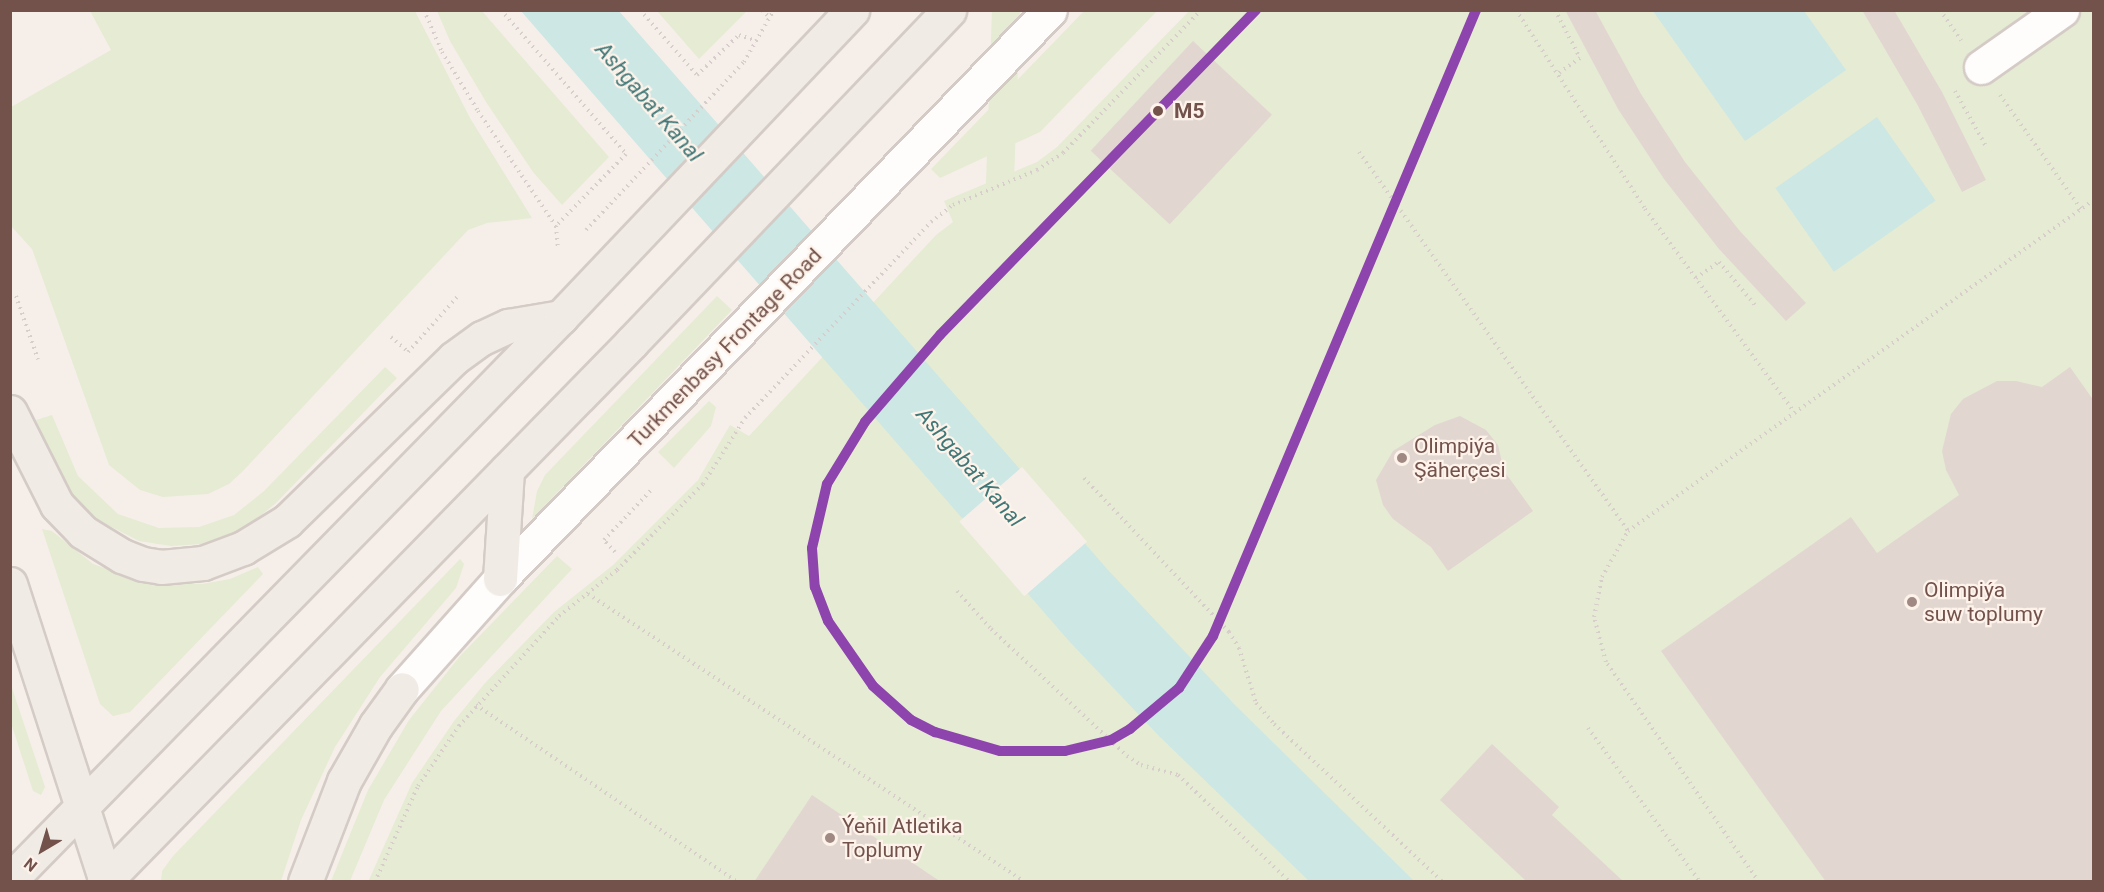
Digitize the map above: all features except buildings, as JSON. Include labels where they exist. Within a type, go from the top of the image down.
[{"type":"main road","points":[[10,880],[561,317],[852,10]]},
{"type":"main road","points":[[10,585],[105,881],[632,342],[949,10]]},
{"type":"main road","points":[[10,412],[57,505],[83,532],[122,556],[143,564],[161,567],[203,563],[243,548],[287,521],[454,358],[482,338],[508,326],[561,317]]},
{"type":"main road","points":[[500,579],[507,470]]},
{"type":"main road","points":[[305,882],[344,781],[376,725],[402,689]]},
{"type":"street","name":"Turkmenbasy Frontage Road","points":[[402,689],[500,579],[1050,10]]},
{"type":"street","points":[[1981,67],[2062,10]]},
{"type":"path","points":[[424,10],[442,52],[478,111],[556,226],[558,249]]},
{"type":"path","points":[[501,10],[626,154],[556,226]]},
{"type":"path","points":[[640,10],[697,75],[739,35],[756,41]]},
{"type":"path","points":[[762,10],[770,18]]},
{"type":"path","points":[[586,230],[744,62],[774,10]]},
{"type":"path","points":[[375,882],[418,786],[476,705],[559,616],[617,570],[703,484],[741,423],[944,212],[1037,170],[1063,153],[1201,10]]},
{"type":"path","points":[[1516,10],[1645,209],[1794,412]]},
{"type":"path","points":[[1554,10],[1580,58],[1557,74]]},
{"type":"path","points":[[1940,10],[2081,209]]},
{"type":"path","points":[[1968,113],[1987,148]]},
{"type":"path","points":[[1359,152],[1628,531]]},
{"type":"path","points":[[1759,882],[1606,662],[1594,617],[1602,577],[1628,531],[2094,200]]},
{"type":"path","points":[[1696,278],[1719,262],[1755,305]]},
{"type":"path","points":[[16,296],[38,359]]},
{"type":"path","points":[[391,337],[408,352],[457,297]]},
{"type":"path","points":[[1084,478],[1229,633],[1239,648],[1256,703],[1274,724],[1443,882]]},
{"type":"path","points":[[615,552],[604,540],[653,489]]},
{"type":"path","points":[[957,591],[991,629],[1127,756],[1141,765],[1178,775],[1290,882]]},
{"type":"path","points":[[588,594],[1025,882]]},
{"type":"path","points":[[476,705],[737,882]]},
{"type":"path","points":[[1588,728],[1700,882]]},
{"type":"green space","points":[[657,10],[748,10],[699,59],[657,11]]},
{"type":"green space","points":[[992,10],[1020,11],[1011,267],[983,266]]},
{"type":"green space","points":[[90,11],[415,11],[470,118],[532,218],[487,223],[468,230],[243,471],[229,484],[208,494],[163,497],[140,490],[109,465],[32,249],[11,226],[11,107],[111,50]]},
{"type":"green space","points":[[437,11],[482,11],[609,157],[562,205],[533,172],[486,102],[450,41]]},
{"type":"green space","points":[[1084,11],[1157,11],[1040,132],[940,178],[931,169]]},
{"type":"green space","name":"Olimpiýa Şäherçesi","points":[[1189,11],[2093,11],[2093,881],[368,882],[412,783],[454,721],[485,683],[554,612],[613,565],[698,480],[730,425],[749,436],[936,235],[953,222],[944,201],[1037,162],[1057,147]]},
{"type":"green space","points":[[717,296],[732,310],[532,519],[537,491],[545,475]]},
{"type":"green space","points":[[385,367],[397,378],[276,503],[243,530],[202,544],[171,546],[139,541],[94,518],[64,485],[36,420],[52,415],[78,476],[118,514],[159,528],[199,527],[234,515],[264,491]]},
{"type":"green space","points":[[709,401],[716,407],[711,426],[674,468],[658,452]]},
{"type":"green space","points":[[42,529],[52,531],[93,564],[141,581],[202,584],[230,579],[258,567],[263,574],[130,712],[113,716],[100,704]]},
{"type":"green space","points":[[557,556],[572,569],[441,711],[384,800],[350,881],[331,881],[368,790],[409,720],[460,656]]},
{"type":"green space","points":[[460,559],[464,564],[456,588],[380,677],[335,747],[301,820],[281,881],[161,881],[162,871],[173,856]]},
{"type":"green space","points":[[11,685],[45,787],[41,795],[33,791],[11,723]]},
{"type":"water","name":"Ashgabat Kanal","points":[[521,11],[619,11],[1108,570],[1235,705],[1414,881],[1309,881],[1159,736],[1069,641]]},
{"type":"water","points":[[1653,11],[1804,11],[1846,70],[1745,141]]},
{"type":"water","points":[[1877,117],[1936,201],[1834,272],[1775,188]]},
{"type":"pier","points":[[1022,467],[1087,542],[1024,596],[959,521]]},
{"type":"transit line","points":[[1256,10],[940,335],[865,422],[827,484],[812,548],[815,587],[828,621],[873,686],[911,720],[935,732],[1000,751],[1065,751],[1111,740],[1130,729],[1179,688],[1213,636],[1476,10]]},
{"type":"place","name":"M5","points":[[1158,111]]},
{"type":"place","name":"Olimpiýa Şäherçesi","points":[[1402,458]]},
{"type":"place","name":"Olimpiýa suw toplumy","points":[[1912,602]]},
{"type":"place","name":"Ýeňil Atletika Toplumy","points":[[830,838]]}]
